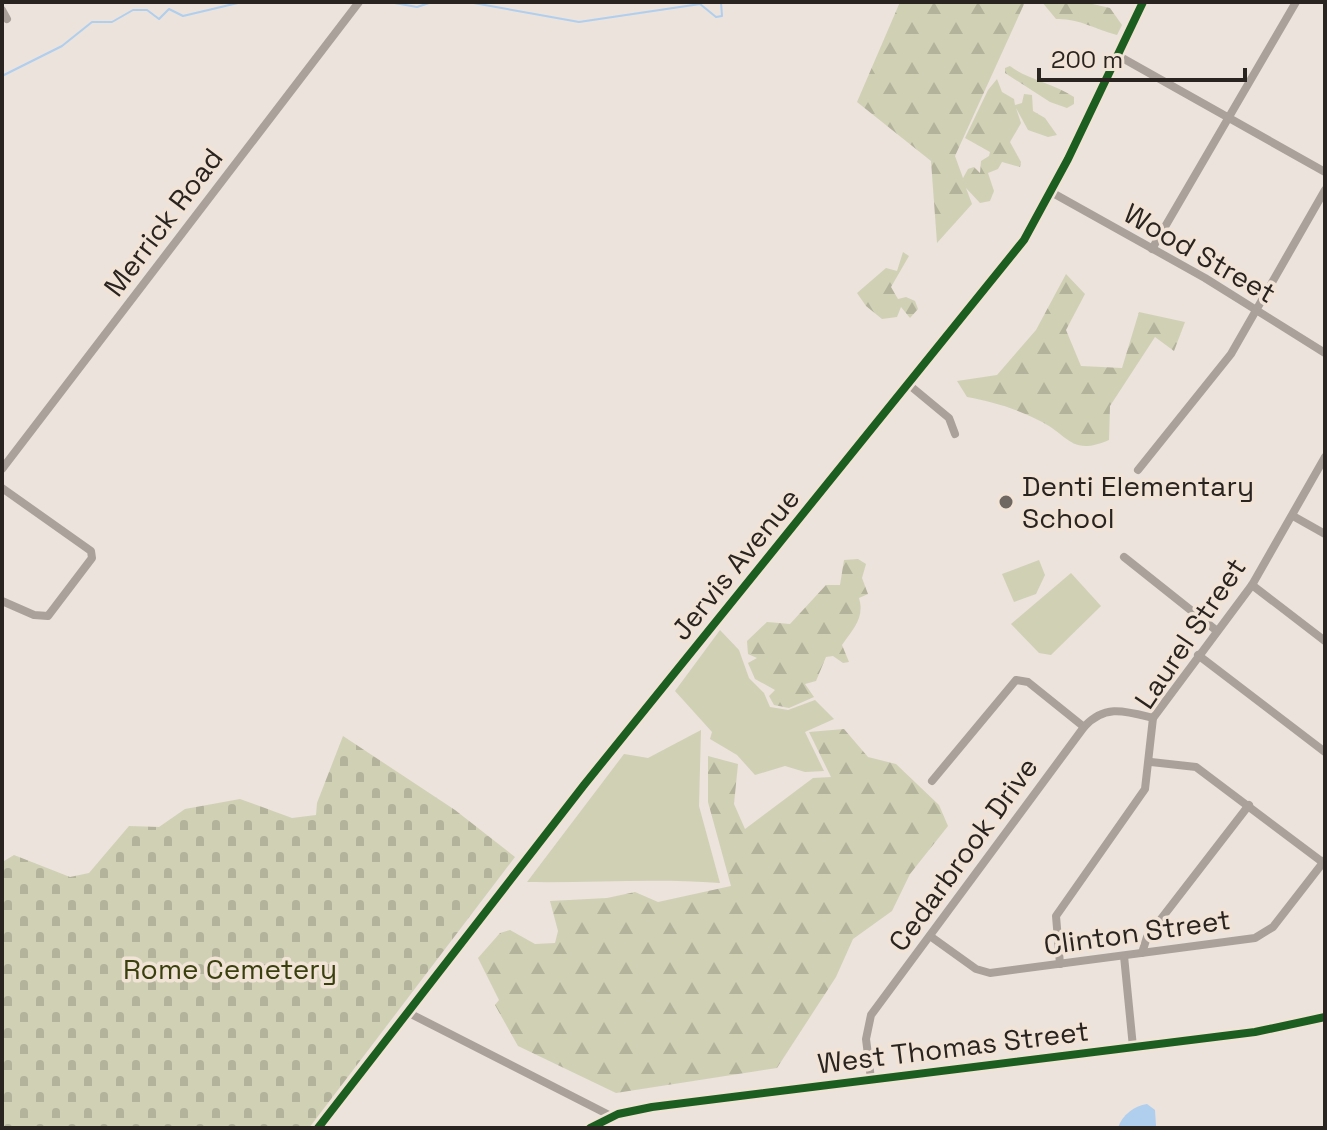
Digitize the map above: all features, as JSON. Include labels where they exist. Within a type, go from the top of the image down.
[{"type":"street","name":"Merrick Road","points":[[2,469],[359,2]]},
{"type":"street","name":"Jervis Avenue","points":[[318,1128],[584,785],[1024,240],[1051,192],[1143,2]]},
{"type":"street","points":[[1152,249],[1296,2]]},
{"type":"street","points":[[2,10],[7,19]]},
{"type":"street","points":[[1117,55],[1325,172]]},
{"type":"street","points":[[1138,470],[1231,354],[1325,190]]},
{"type":"street","name":"Wood Street","points":[[1051,192],[1325,353]]},
{"type":"street","points":[[908,384],[949,418],[955,434]]},
{"type":"street","name":"Laurel Street","points":[[1060,964],[1055,925],[1060,907],[1141,797],[1151,762],[1153,718],[1252,585],[1325,457]]},
{"type":"street","points":[[2,488],[91,551],[92,558],[48,616],[34,615],[2,601]]},
{"type":"street","points":[[1293,516],[1325,534]]},
{"type":"street","points":[[1124,557],[1217,631]]},
{"type":"street","points":[[1252,585],[1325,641]]},
{"type":"street","points":[[1198,655],[1325,752]]},
{"type":"street","points":[[932,781],[1016,680],[1028,682],[1084,727]]},
{"type":"street","name":"Cedarbrook Drive","points":[[871,1079],[867,1025],[1084,727],[1104,711],[1123,711],[1153,718]]},
{"type":"street","points":[[1151,762],[1196,767],[1324,862]]},
{"type":"street","points":[[1142,953],[1147,937],[1249,805]]},
{"type":"street","name":"Clinton Street","points":[[930,936],[976,969],[990,973],[1255,938],[1265,934],[1324,862]]},
{"type":"street","points":[[1124,956],[1133,1047]]},
{"type":"street","points":[[407,1012],[611,1116]]},
{"type":"street","name":"West Thomas Street","points":[[590,1128],[611,1116],[652,1107],[1255,1032],[1325,1017]]},
{"type":"green space","points":[[900,2],[1025,2],[955,156],[963,178],[968,169],[974,167],[980,173],[981,161],[989,156],[990,152],[965,138],[988,90],[997,79],[1002,92],[1014,99],[1015,105],[1022,103],[1024,94],[1032,95],[1033,111],[1045,118],[1057,135],[1048,137],[1028,130],[1016,108],[1021,123],[1010,142],[1021,162],[1020,167],[1002,162],[998,169],[988,173],[994,191],[990,201],[980,203],[966,188],[972,204],[937,243],[931,161],[857,102]]},
{"type":"green space","points":[[1042,2],[1084,2],[1110,8],[1122,25],[1117,35],[1079,22],[1056,19]]},
{"type":"green space","points":[[1010,66],[1074,97],[1074,104],[1067,108],[1050,102],[1005,73],[1005,68]]},
{"type":"green space","points":[[903,252],[909,256],[891,287],[898,299],[906,297],[915,301],[918,309],[910,318],[901,307],[897,317],[882,319],[866,306],[857,293],[886,268],[897,271]]},
{"type":"green space","points":[[1066,274],[1085,294],[1066,330],[1081,366],[1122,368],[1139,312],[1185,322],[1174,351],[1155,337],[1110,406],[1109,440],[1096,445],[1078,445],[1021,412],[967,397],[957,381],[997,375],[1036,330]]},
{"type":"green space","points":[[858,559],[866,564],[862,578],[868,594],[859,598],[859,617],[842,645],[849,662],[843,663],[833,656],[826,657],[816,681],[805,684],[814,697],[789,708],[774,705],[769,696],[775,690],[755,679],[748,663],[757,658],[748,654],[747,641],[767,622],[790,624],[826,585],[840,585],[844,560]]},
{"type":"green space","points":[[1039,560],[1045,575],[1036,594],[1014,602],[1002,574]]},
{"type":"green space","points":[[1071,573],[1101,606],[1051,655],[1039,653],[1011,624]]},
{"type":"green space","points":[[720,630],[739,650],[749,678],[764,693],[770,707],[788,710],[815,700],[834,719],[805,732],[824,771],[805,772],[785,766],[755,775],[737,755],[710,739],[712,732],[675,691]]},
{"type":"green space","points":[[844,729],[868,757],[896,764],[939,805],[948,826],[910,874],[892,911],[853,939],[836,977],[777,1068],[616,1093],[518,1046],[495,1005],[499,1000],[478,958],[500,933],[510,930],[535,944],[555,943],[558,931],[550,901],[607,898],[635,892],[658,902],[731,886],[708,802],[708,756],[738,764],[734,804],[745,829],[813,778],[831,777],[809,732]]},
{"type":"green space","points":[[701,730],[699,806],[720,883],[527,882],[624,754],[648,758]]},
{"type":"green space","name":"Rome Cemetery","points":[[343,736],[455,810],[515,857],[309,1128],[2,1128],[4,861],[14,855],[70,877],[89,873],[129,826],[159,827],[185,809],[240,799],[292,818],[316,815],[317,803]]},
{"type":"water","points":[[1147,1104],[1155,1110],[1156,1126],[1118,1128],[1129,1112]]},
{"type":"waterway","points":[[2,76],[62,46],[92,22],[112,22],[133,10],[147,10],[159,19],[169,9],[183,16],[242,2]]},
{"type":"waterway","points":[[389,2],[417,7],[432,2]]},
{"type":"waterway","points":[[468,2],[579,22],[700,4],[716,17],[722,16],[721,2]]},
{"type":"cycle path","points":[[318,1128],[584,785],[1024,240],[1068,159],[1143,2]]},
{"type":"cycle path","points":[[590,1128],[618,1114],[652,1107],[1255,1032],[1325,1017]]},
{"type":"place","name":"Denti Elementary School","points":[[1006,502]]}]
